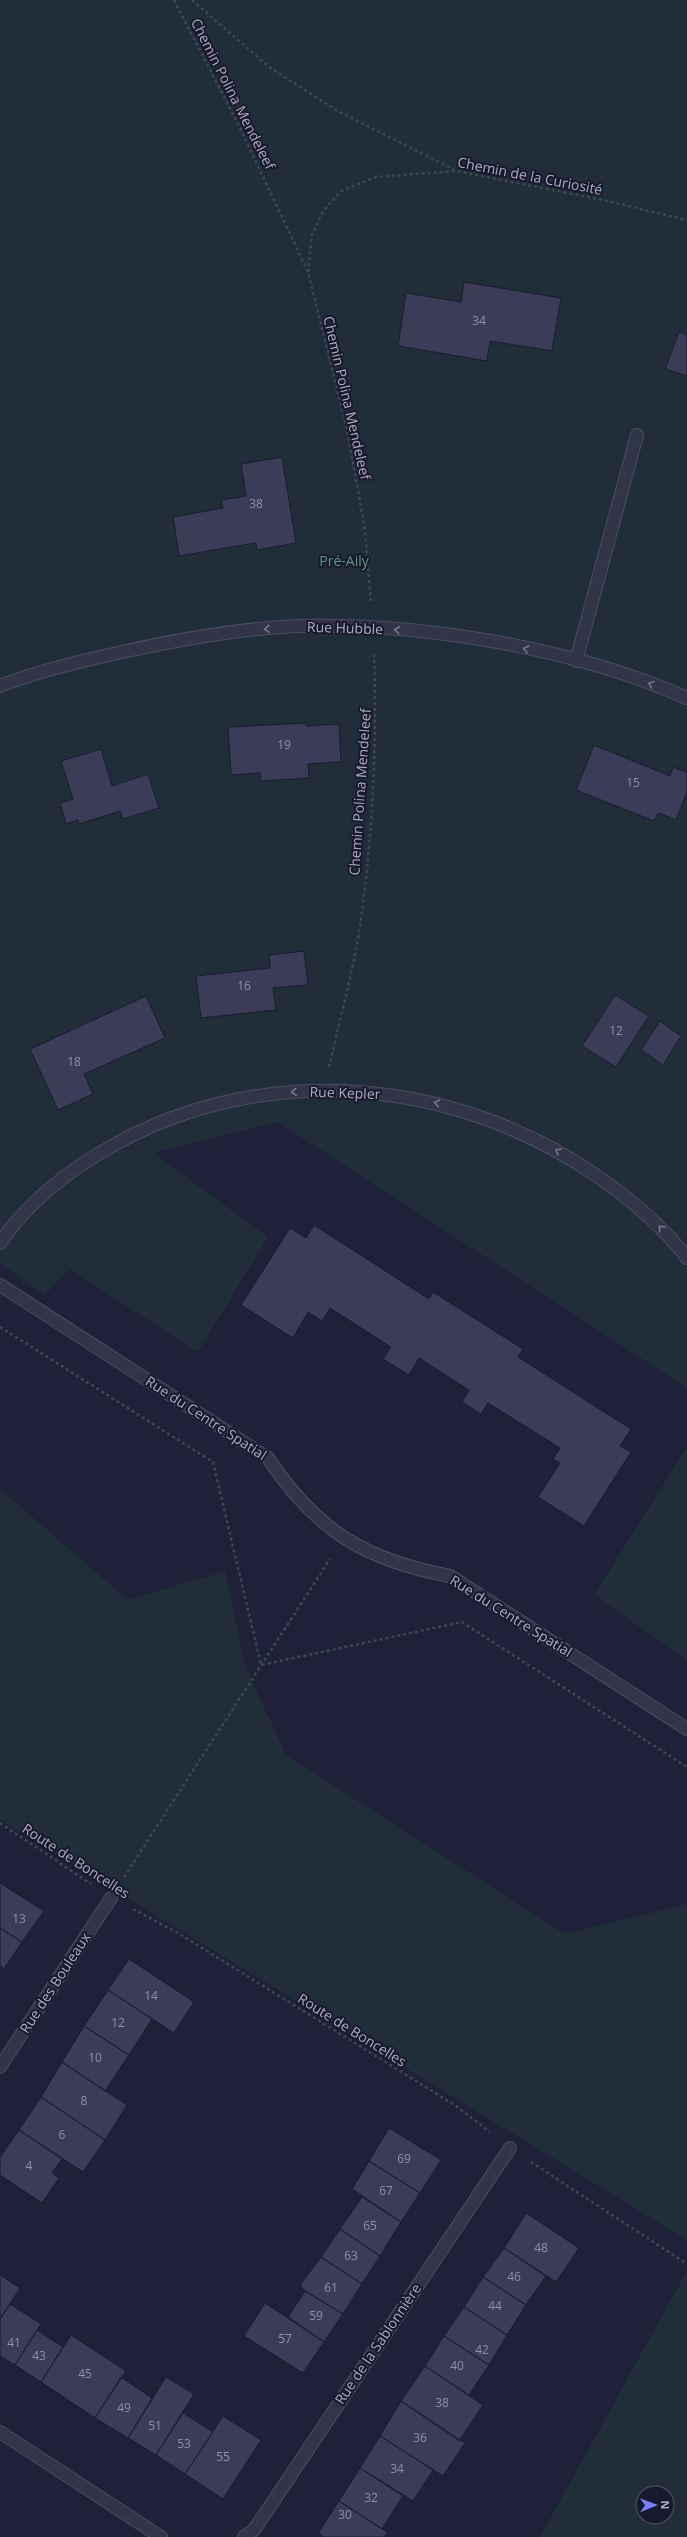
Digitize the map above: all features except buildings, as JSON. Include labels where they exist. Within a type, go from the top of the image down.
[{"type":"street","points":[[576,661],[637,435]]},
{"type":"street","name":"Rue Hubble","points":[[0,686],[88,660],[157,644],[234,632],[300,626],[373,627],[458,637],[520,647],[634,678],[687,698]]},
{"type":"street","name":"Rue Kepler","points":[[0,1243],[39,1197],[87,1160],[137,1132],[181,1114],[235,1100],[323,1090],[402,1096],[452,1106],[539,1140],[622,1193],[658,1225],[687,1258]]},
{"type":"street","name":"Rue du Centre Spatial","points":[[0,1285],[268,1458],[289,1489],[309,1511],[344,1538],[375,1556],[411,1569],[450,1576],[687,1729]]},
{"type":"street","name":"Rue des Bouleaux","points":[[0,2067],[111,1898]]},
{"type":"street","name":"Rue de la Sablonnière","points":[[244,2537],[254,2530],[510,2148]]},
{"type":"street","points":[[0,2432],[161,2537]]},
{"type":"path","name":"Chemin Polina Mendeleef","points":[[174,0],[238,124],[308,272],[347,429],[364,530],[373,627],[376,709],[374,779],[361,920],[323,1090]]},
{"type":"path","points":[[192,0],[269,67],[329,106],[456,171]]},
{"type":"path","name":"Chemin de la Curiosité","points":[[308,272],[312,236],[323,211],[341,191],[376,177],[456,171],[603,200],[687,220]]},
{"type":"path","points":[[0,1327],[212,1462],[261,1665]]},
{"type":"path","points":[[111,1898],[344,1538]]},
{"type":"path","points":[[261,1665],[462,1622],[687,1767]]},
{"type":"path","name":"Route de Boncelles","points":[[0,1823],[111,1898],[178,1933],[436,2094],[510,2148],[687,2264]]},
{"type":"green space","name":"Pré-Aily","points":[[0,0],[687,0],[687,1388],[278,1122],[153,1153],[268,1237],[198,1352],[69,1269],[45,1295],[0,1263]]},
{"type":"green space","points":[[687,1447],[687,1660],[594,1595]]},
{"type":"green space","points":[[0,1489],[128,1600],[225,1571],[245,1666],[286,1755],[565,1934],[687,1904],[687,2240],[0,1820]]},
{"type":"green space","points":[[687,2271],[687,2537],[540,2537]]}]
